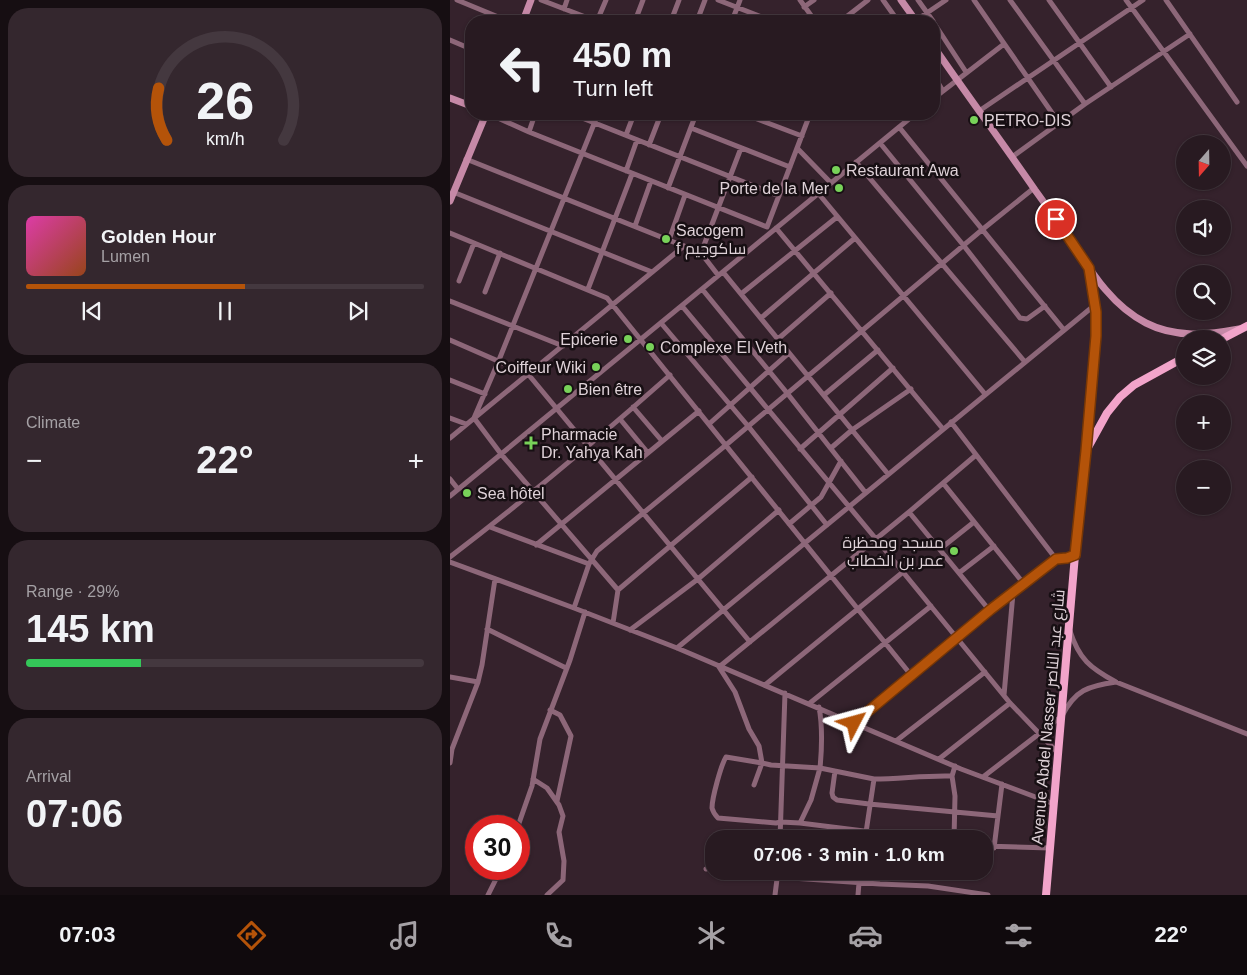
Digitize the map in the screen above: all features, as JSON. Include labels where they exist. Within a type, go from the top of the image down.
[{"type":"main road","points":[[525,15],[531,0]]},
{"type":"main road","points":[[901,0],[911,15]]},
{"type":"main road","points":[[940,56],[1089,268],[1116,301],[1126,310],[1146,323],[1169,331],[1212,334],[1244,327]]},
{"type":"main road","points":[[450,98],[465,104]]},
{"type":"main road","points":[[450,201],[466,159],[484,120]]},
{"type":"main road","points":[[1086,451],[1096,336],[1096,304],[1089,268]]},
{"type":"main road","points":[[1231,334],[1244,327]]},
{"type":"main road","points":[[1086,451],[1107,413],[1120,397],[1134,385],[1176,363]]},
{"type":"main road","name":"Avenue Abdel Nasser شارع عبد الناصر","points":[[1046,895],[1075,555],[1086,451]]},
{"type":"street","points":[[457,0],[493,15]]},
{"type":"street","points":[[541,0],[579,15]]},
{"type":"street","points":[[564,9],[567,0]]},
{"type":"street","points":[[599,15],[606,0]]},
{"type":"street","points":[[638,15],[644,0]]},
{"type":"street","points":[[673,15],[679,0]]},
{"type":"street","points":[[699,15],[705,0]]},
{"type":"street","points":[[718,0],[754,15]]},
{"type":"street","points":[[734,15],[740,0]]},
{"type":"street","points":[[800,0],[810,15]]},
{"type":"street","points":[[804,7],[814,0]]},
{"type":"street","points":[[848,15],[868,0]]},
{"type":"street","points":[[884,0],[894,15]]},
{"type":"street","points":[[918,0],[927,13]]},
{"type":"street","points":[[924,15],[946,0]]},
{"type":"street","points":[[974,0],[1059,123]]},
{"type":"street","points":[[1010,0],[1085,104]]},
{"type":"street","points":[[1049,0],[1112,87]]},
{"type":"street","points":[[1126,0],[1247,166]]},
{"type":"street","points":[[979,111],[1143,0]]},
{"type":"street","points":[[1166,0],[1238,102]]},
{"type":"street","points":[[940,33],[966,72]]},
{"type":"street","points":[[1012,157],[1085,104],[1190,34]]},
{"type":"street","points":[[450,40],[465,46]]},
{"type":"street","points":[[940,93],[1004,44]]},
{"type":"street","points":[[940,86],[943,91]]},
{"type":"street","points":[[501,120],[767,227],[770,224],[808,120]]},
{"type":"street","points":[[528,132],[533,120]]},
{"type":"street","points":[[587,120],[779,196]]},
{"type":"street","points":[[474,418],[595,120]]},
{"type":"street","points":[[626,135],[632,120]]},
{"type":"street","points":[[649,145],[659,120]]},
{"type":"street","points":[[668,188],[694,120]]},
{"type":"street","points":[[765,120],[802,136]]},
{"type":"street","points":[[450,496],[907,120]]},
{"type":"street","points":[[899,127],[1064,330]]},
{"type":"street","points":[[691,128],[790,167]]},
{"type":"street","points":[[626,171],[637,140]]},
{"type":"street","points":[[880,143],[1020,318],[1027,319],[1045,306]]},
{"type":"street","points":[[701,253],[742,148]]},
{"type":"street","points":[[797,148],[831,183]]},
{"type":"street","points":[[466,159],[701,253],[741,294],[888,474]]},
{"type":"street","points":[[856,162],[1025,362]]},
{"type":"street","points":[[588,289],[632,174]]},
{"type":"street","points":[[635,226],[652,181]]},
{"type":"street","points":[[574,608],[590,562],[600,548],[1034,188]]},
{"type":"street","points":[[453,192],[652,272]]},
{"type":"street","points":[[818,194],[985,394]]},
{"type":"street","points":[[669,240],[685,195]]},
{"type":"street","points":[[741,294],[837,217]]},
{"type":"street","points":[[776,228],[943,429]]},
{"type":"street","points":[[450,233],[607,298],[911,675]]},
{"type":"street","points":[[761,318],[855,238]]},
{"type":"street","points":[[459,281],[474,243]]},
{"type":"street","points":[[450,438],[684,246]]},
{"type":"street","points":[[485,292],[500,253]]},
{"type":"street","points":[[702,289],[866,492]]},
{"type":"street","points":[[778,338],[831,293]]},
{"type":"street","points":[[450,300],[563,346]]},
{"type":"street","points":[[677,648],[1096,304]]},
{"type":"street","points":[[682,306],[1010,703],[1059,754]]},
{"type":"street","points":[[661,323],[748,426],[827,525]]},
{"type":"street","points":[[450,340],[528,374],[750,642]]},
{"type":"street","points":[[824,395],[878,350]]},
{"type":"street","points":[[709,424],[789,353]]},
{"type":"street","points":[[800,448],[894,368]]},
{"type":"street","points":[[450,557],[533,492],[670,375]]},
{"type":"street","points":[[450,380],[485,394]]},
{"type":"street","points":[[831,448],[852,430],[911,390]]},
{"type":"street","points":[[634,407],[662,441]]},
{"type":"street","points":[[536,545],[560,523],[699,411]]},
{"type":"street","points":[[450,418],[466,424]]},
{"type":"street","points":[[474,418],[501,454],[560,523],[590,562],[618,590]]},
{"type":"street","points":[[620,419],[648,453]]},
{"type":"street","points":[[951,422],[1056,559]]},
{"type":"street","points":[[719,667],[976,455]]},
{"type":"street","points":[[789,524],[821,498],[841,461]]},
{"type":"street","points":[[613,623],[618,590],[752,477]]},
{"type":"street","points":[[450,479],[458,489]]},
{"type":"street","points":[[943,483],[1024,584]]},
{"type":"street","points":[[630,630],[698,579],[778,510]]},
{"type":"street","points":[[909,512],[990,610]]},
{"type":"street","points":[[940,549],[974,522]]},
{"type":"street","points":[[490,526],[536,545],[590,562]]},
{"type":"street","points":[[959,573],[994,546]]},
{"type":"street","points":[[854,723],[990,610],[1056,559],[1075,555]]},
{"type":"street","points":[[450,562],[677,648],[955,766],[1054,804]]},
{"type":"street","points":[[765,685],[903,572]]},
{"type":"street","points":[[450,763],[452,749],[478,682],[495,578]]},
{"type":"street","points":[[1004,695],[1013,593]]},
{"type":"street","points":[[810,704],[884,642],[931,606]]},
{"type":"street","points":[[522,815],[533,779],[540,739],[585,612]]},
{"type":"street","points":[[1069,628],[1077,650],[1088,664],[1116,682],[1247,734]]},
{"type":"street","points":[[487,629],[566,668]]},
{"type":"street","points":[[719,667],[735,692],[749,728],[759,746],[762,763],[754,785]]},
{"type":"street","points":[[896,741],[985,672]]},
{"type":"street","points":[[450,677],[478,682]]},
{"type":"street","points":[[983,777],[1062,716],[1067,705],[1077,694],[1092,686],[1116,682]]},
{"type":"street","points":[[781,830],[785,693]]},
{"type":"street","points":[[939,759],[1010,703]]},
{"type":"street","points":[[800,823],[811,800],[820,768],[822,730],[819,707]]},
{"type":"street","points":[[550,710],[560,715],[571,736],[557,801]]},
{"type":"street","points":[[851,830],[800,823],[718,818],[712,810],[722,764],[726,757],[782,766],[820,768],[874,779],[903,779],[929,775],[952,776]]},
{"type":"street","points":[[954,830],[955,796],[952,776],[955,766]]},
{"type":"street","points":[[835,771],[833,797],[849,802],[998,816]]},
{"type":"street","points":[[533,779],[547,788],[557,801],[563,816],[559,832],[564,861],[563,880],[547,895]]},
{"type":"street","points":[[865,830],[874,779]]},
{"type":"street","points":[[1002,784],[994,848],[1050,848]]},
{"type":"street","points":[[488,895],[496,880]]},
{"type":"street","points":[[775,895],[777,880]]},
{"type":"street","points":[[832,880],[928,886],[988,895]]},
{"type":"street","points":[[858,895],[859,880]]},
{"type":"place","name":"PETRO-DIS","points":[[974,120]]},
{"type":"place","name":"Restaurant Awa","points":[[836,170]]},
{"type":"place","name":"Porte de la Mer","points":[[839,188]]},
{"type":"place","name":"Sacogem f ساكوجيم","points":[[666,239]]},
{"type":"place","name":"Epicerie","points":[[628,339]]},
{"type":"place","name":"Complexe El Veth","points":[[650,347]]},
{"type":"place","name":"Coiffeur Wiki","points":[[596,367]]},
{"type":"place","name":"Bien être","points":[[568,389]]},
{"type":"place","name":"Pharmacie Dr. Yahya Kah","points":[[531,443]]},
{"type":"place","name":"Sea hôtel","points":[[467,493]]},
{"type":"place","name":"مسجد ومحظرة عمر بن الخطاب","points":[[954,551]]},
{"type":"route","points":[[854,723],[990,610],[1056,559],[1075,555],[1096,336],[1096,304],[1089,268],[1056,219]]}]
